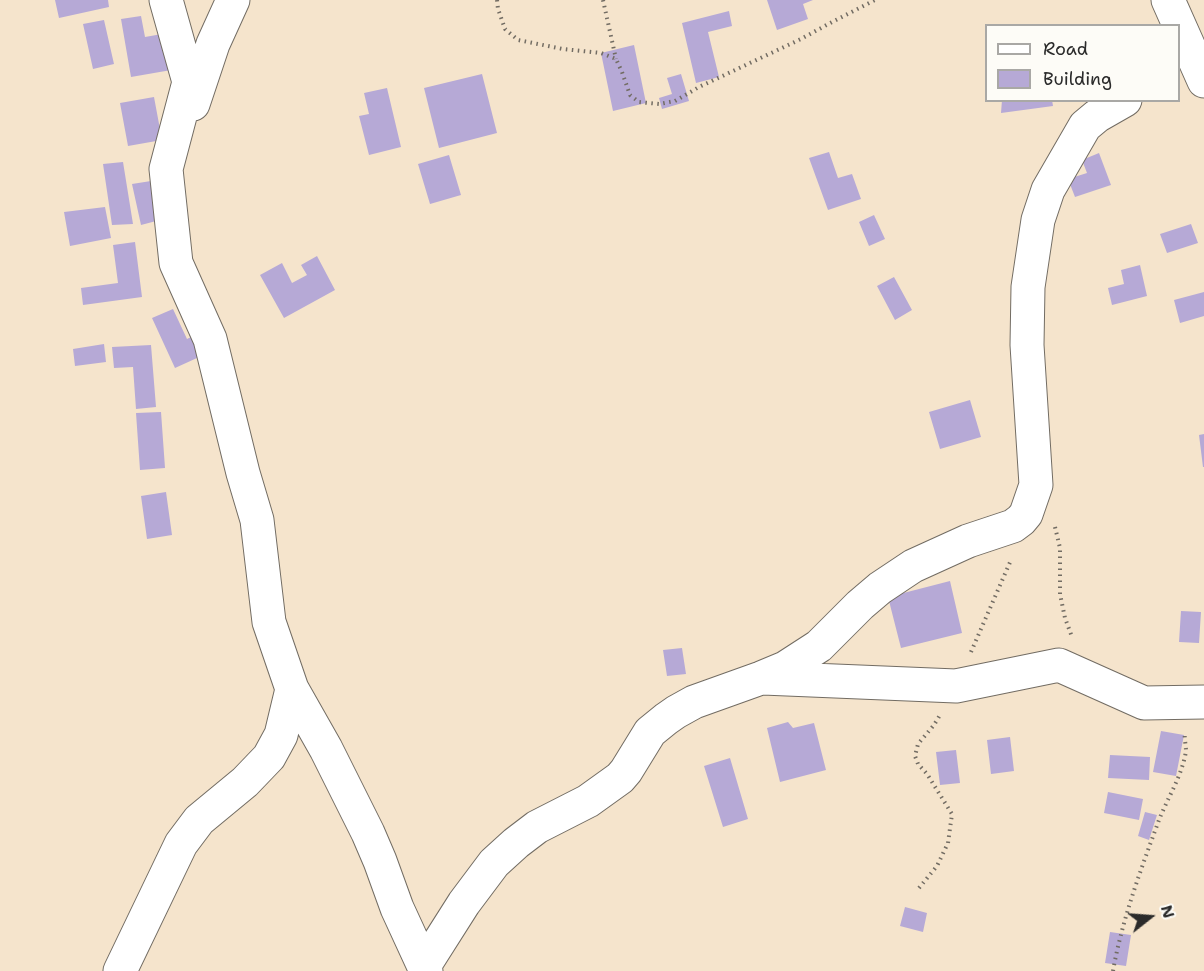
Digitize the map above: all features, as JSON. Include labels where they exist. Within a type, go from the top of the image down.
[{"type":"street","points":[[166,0],[189,82],[166,169],[176,263],[210,339],[257,520],[269,622],[292,689],[326,749],[368,833],[397,908],[425,969]]},
{"type":"street","points":[[167,184],[213,44],[233,0]]},
{"type":"street","points":[[1180,33],[1204,81]]},
{"type":"street","points":[[425,969],[464,903],[494,864],[537,827],[588,801],[620,778],[650,732],[676,712],[694,702],[785,668],[819,646],[860,605],[880,588],[913,566],[968,541],[1013,526],[1026,514],[1036,485],[1027,334],[1028,287],[1038,220],[1048,190],[1085,126],[1096,116],[1121,102]]},
{"type":"street","points":[[760,678],[956,686],[1059,665],[1144,703],[1204,702]]},
{"type":"street","points":[[120,971],[181,844],[199,820],[245,782],[269,757],[281,735],[292,689]]},
{"type":"path","points":[[497,0],[505,29],[518,40],[563,49],[601,52],[616,59]]},
{"type":"path","points":[[603,0],[616,59],[630,95],[639,102],[658,105],[675,101],[875,0]]},
{"type":"path","points":[[1031,500],[1051,518],[1055,525],[1060,548],[1060,594],[1065,618],[1073,639]]},
{"type":"path","points":[[1113,971],[1134,891],[1160,819],[1179,777],[1186,749],[1185,731]]},
{"type":"building","points":[[55,0],[108,0],[109,7],[59,18]]},
{"type":"building","points":[[767,0],[813,0],[803,4],[808,19],[777,30]]},
{"type":"building","points":[[729,11],[732,26],[708,32],[719,77],[696,83],[682,23]]},
{"type":"building","points":[[141,16],[145,37],[162,34],[177,69],[131,77],[121,19]]},
{"type":"building","points":[[104,20],[114,64],[93,69],[83,24]]},
{"type":"building","points":[[634,45],[646,103],[613,111],[601,53]]},
{"type":"building","points":[[482,74],[497,133],[439,148],[424,88]]},
{"type":"building","points":[[681,74],[689,101],[662,109],[659,98],[672,94],[667,78]]},
{"type":"building","points":[[387,88],[401,147],[369,155],[359,116],[369,114],[364,93]]},
{"type":"building","points":[[154,97],[162,140],[128,146],[120,103]]},
{"type":"building","points":[[1002,102],[1052,102],[1053,106],[1001,113]]},
{"type":"building","points":[[829,152],[838,178],[852,174],[861,199],[828,210],[809,158]]},
{"type":"building","points":[[1099,153],[1111,185],[1075,197],[1068,179],[1087,173],[1082,160]]},
{"type":"building","points":[[449,155],[461,195],[430,204],[418,164]]},
{"type":"building","points":[[123,162],[133,224],[112,225],[103,164]]},
{"type":"building","points":[[151,181],[160,220],[141,225],[132,184]]},
{"type":"building","points":[[105,207],[111,238],[70,246],[64,212]]},
{"type":"building","points":[[874,215],[885,239],[869,246],[859,222]]},
{"type":"building","points":[[1191,224],[1198,243],[1167,253],[1160,234]]},
{"type":"building","points":[[135,242],[142,297],[83,305],[81,288],[118,283],[113,245]]},
{"type":"building","points":[[317,256],[335,290],[284,318],[260,275],[282,263],[292,283],[307,275],[301,265]]},
{"type":"building","points":[[1140,265],[1147,296],[1112,305],[1108,288],[1124,284],[1121,270]]},
{"type":"building","points":[[894,277],[912,310],[895,320],[877,286]]},
{"type":"building","points":[[1204,292],[1204,316],[1180,323],[1174,300]]},
{"type":"building","points":[[173,309],[187,339],[199,333],[208,353],[175,368],[152,318]]},
{"type":"building","points":[[104,344],[106,362],[75,366],[73,349]]},
{"type":"building","points":[[151,345],[156,407],[136,409],[133,367],[114,368],[112,347]]},
{"type":"building","points":[[970,400],[981,437],[940,449],[929,412]]},
{"type":"building","points":[[161,412],[165,468],[140,470],[136,413]]},
{"type":"building","points":[[1204,434],[1204,467],[1203,467],[1199,435]]},
{"type":"building","points":[[166,492],[172,535],[147,539],[141,496]]},
{"type":"building","points":[[950,581],[962,633],[901,648],[888,597]]},
{"type":"building","points":[[1181,611],[1201,612],[1199,643],[1179,642]]},
{"type":"building","points":[[682,648],[686,674],[667,676],[663,650]]},
{"type":"building","points":[[788,722],[793,728],[814,723],[826,770],[780,782],[767,728]]},
{"type":"building","points":[[1161,731],[1184,735],[1176,776],[1153,772]]},
{"type":"building","points":[[1010,737],[1014,771],[991,774],[987,740]]},
{"type":"building","points":[[956,750],[960,783],[940,785],[936,752]]},
{"type":"building","points":[[1110,755],[1150,757],[1149,780],[1108,778]]},
{"type":"building","points":[[730,758],[748,819],[723,827],[704,766]]},
{"type":"building","points":[[1108,792],[1143,799],[1139,820],[1104,813]]},
{"type":"building","points":[[1145,812],[1157,815],[1149,840],[1138,836]]},
{"type":"building","points":[[905,907],[927,913],[923,932],[900,926]]},
{"type":"building","points":[[1110,932],[1131,935],[1126,966],[1105,963]]}]
